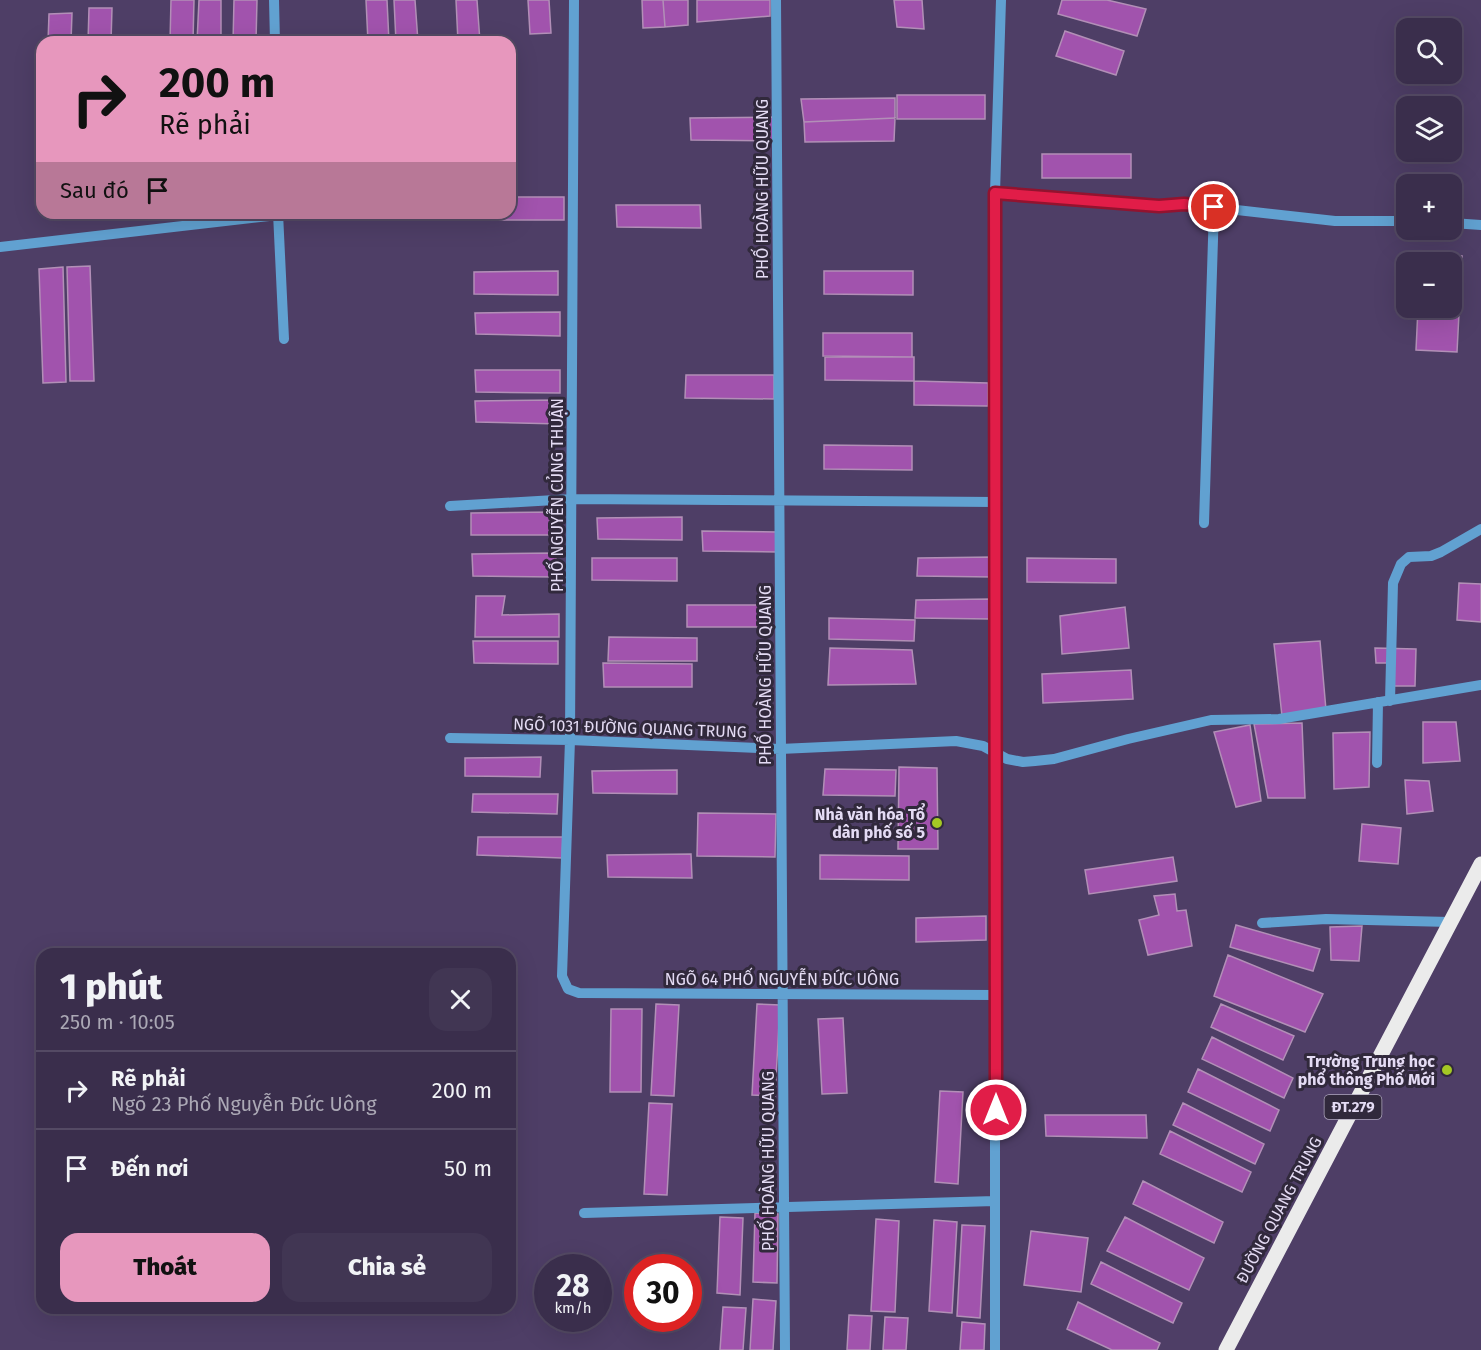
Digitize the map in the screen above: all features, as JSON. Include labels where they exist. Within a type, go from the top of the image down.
[{"type":"main road","name":"ĐƯỜNG QUANG TRUNG","points":[[1226,1350],[1481,864]]},
{"type":"street","points":[[274,0],[275,36]]},
{"type":"street","name":"PHỐ NGUYỄN CỦNG THUẬN","points":[[568,989],[562,976],[570,740],[574,0]]},
{"type":"street","name":"PHỐ HOÀNG HỮU QUANG","points":[[776,0],[785,1350]]},
{"type":"street","points":[[995,1350],[995,193],[1001,0]]},
{"type":"street","points":[[995,193],[1159,206],[1184,204],[1335,221],[1396,221]]},
{"type":"street","points":[[1204,523],[1214,207]]},
{"type":"street","points":[[0,247],[236,219]]},
{"type":"street","points":[[278,219],[284,339]]},
{"type":"street","points":[[1462,223],[1481,225]]},
{"type":"street","points":[[450,506],[572,499],[995,502]]},
{"type":"street","points":[[1390,701],[1393,583],[1401,564],[1409,557],[1431,556],[1441,552],[1481,529]]},
{"type":"street","name":"NGÕ 1031 ĐƯỜNG QUANG TRUNG","points":[[450,738],[570,740],[780,749],[956,741],[968,742],[994,751],[1007,759],[1023,762],[1054,759],[1211,720],[1279,719],[1481,685]]},
{"type":"street","points":[[1377,763],[1378,702]]},
{"type":"street","points":[[1262,923],[1326,919],[1450,922]]},
{"type":"street","name":"NGÕ 64 PHỐ NGUYỄN ĐỨC UÔNG","points":[[568,989],[579,993],[996,995]]},
{"type":"street","points":[[584,1213],[995,1201]]},
{"type":"building","points":[[171,0],[194,0],[193,36],[170,36]]},
{"type":"building","points":[[199,0],[221,0],[221,36],[197,36]]},
{"type":"building","points":[[234,0],[257,0],[256,36],[233,36]]},
{"type":"building","points":[[366,0],[387,0],[389,36],[368,36]]},
{"type":"building","points":[[394,0],[415,0],[418,36],[396,36]]},
{"type":"building","points":[[456,0],[477,0],[480,36],[458,36]]},
{"type":"building","points":[[528,0],[549,0],[551,33],[530,34]]},
{"type":"building","points":[[642,0],[663,0],[665,27],[643,28]]},
{"type":"building","points":[[663,0],[688,0],[688,25],[665,27]]},
{"type":"building","points":[[697,0],[770,0],[770,16],[697,22]]},
{"type":"building","points":[[894,0],[922,0],[924,29],[897,27]]},
{"type":"building","points":[[1062,0],[1107,0],[1146,9],[1137,36],[1058,14]]},
{"type":"building","points":[[89,8],[112,8],[111,36],[88,36]]},
{"type":"building","points":[[72,13],[71,36],[48,36],[49,14]]},
{"type":"building","points":[[1065,31],[1124,51],[1116,75],[1056,56]]},
{"type":"building","points":[[897,95],[985,95],[985,119],[897,119]]},
{"type":"building","points":[[895,98],[895,118],[804,122],[801,99]]},
{"type":"building","points":[[775,117],[776,141],[691,140],[690,118]]},
{"type":"building","points":[[895,118],[894,141],[805,142],[804,122]]},
{"type":"building","points":[[1042,154],[1131,154],[1131,178],[1042,178]]},
{"type":"building","points":[[516,197],[564,197],[564,220],[480,220],[516,219]]},
{"type":"building","points":[[616,205],[700,205],[701,228],[617,227]]},
{"type":"building","points":[[90,266],[94,381],[70,381],[67,267]]},
{"type":"building","points":[[63,267],[66,382],[43,383],[39,269]]},
{"type":"building","points":[[558,271],[558,295],[474,294],[474,272]]},
{"type":"building","points":[[824,271],[913,271],[913,295],[824,294]]},
{"type":"building","points":[[560,312],[560,336],[476,334],[475,313]]},
{"type":"building","points":[[1418,318],[1459,318],[1457,352],[1416,350]]},
{"type":"building","points":[[823,333],[912,333],[912,357],[823,356]]},
{"type":"building","points":[[825,357],[914,357],[914,381],[825,380]]},
{"type":"building","points":[[475,370],[560,370],[560,393],[476,392]]},
{"type":"building","points":[[686,375],[774,375],[774,399],[685,398]]},
{"type":"building","points":[[914,381],[988,383],[988,406],[914,405]]},
{"type":"building","points":[[560,400],[560,424],[476,422],[475,401]]},
{"type":"building","points":[[824,445],[912,446],[912,470],[824,469]]},
{"type":"building","points":[[555,512],[555,535],[471,535],[471,513]]},
{"type":"building","points":[[682,517],[682,540],[598,539],[597,518]]},
{"type":"building","points":[[702,531],[778,532],[778,552],[703,551]]},
{"type":"building","points":[[556,553],[556,577],[473,576],[472,554]]},
{"type":"building","points":[[993,557],[993,577],[917,576],[918,558]]},
{"type":"building","points":[[592,558],[677,558],[677,581],[592,580]]},
{"type":"building","points":[[1027,558],[1116,559],[1116,583],[1027,582]]},
{"type":"building","points":[[1459,583],[1481,584],[1481,622],[1457,620]]},
{"type":"building","points":[[476,596],[505,596],[502,615],[559,614],[559,637],[475,637]]},
{"type":"building","points":[[991,599],[991,619],[915,618],[916,600]]},
{"type":"building","points":[[687,605],[771,605],[771,627],[687,627]]},
{"type":"building","points":[[1125,607],[1129,648],[1062,654],[1060,616]]},
{"type":"building","points":[[829,618],[915,620],[914,641],[829,639]]},
{"type":"building","points":[[609,637],[697,638],[697,661],[608,661]]},
{"type":"building","points":[[473,641],[558,641],[558,664],[474,663]]},
{"type":"building","points":[[1320,641],[1326,710],[1282,716],[1274,644]]},
{"type":"building","points":[[830,648],[912,650],[916,684],[828,685]]},
{"type":"building","points":[[1375,648],[1416,649],[1415,686],[1388,686],[1389,663],[1376,663]]},
{"type":"building","points":[[603,663],[692,664],[692,687],[604,687]]},
{"type":"building","points":[[1131,670],[1133,699],[1043,703],[1042,674]]},
{"type":"building","points":[[1423,722],[1456,722],[1460,761],[1423,763]]},
{"type":"building","points":[[1302,723],[1305,798],[1268,798],[1254,724]]},
{"type":"building","points":[[1250,725],[1261,801],[1236,807],[1214,732]]},
{"type":"building","points":[[1370,732],[1369,787],[1334,789],[1333,733]]},
{"type":"building","points":[[541,757],[540,777],[465,776],[465,758]]},
{"type":"building","points":[[899,767],[937,768],[938,849],[898,849]]},
{"type":"building","points":[[825,769],[896,770],[895,796],[823,795]]},
{"type":"building","points":[[677,770],[677,794],[593,793],[592,771]]},
{"type":"building","points":[[1405,780],[1429,781],[1433,811],[1407,814]]},
{"type":"building","points":[[473,794],[558,794],[557,814],[472,812]]},
{"type":"building","points":[[698,813],[776,814],[775,857],[697,856]]},
{"type":"building","points":[[1362,824],[1401,828],[1398,864],[1359,861]]},
{"type":"building","points":[[478,837],[563,837],[562,858],[477,855]]},
{"type":"building","points":[[691,854],[692,878],[608,877],[607,855]]},
{"type":"building","points":[[820,855],[909,856],[909,880],[820,879]]},
{"type":"building","points":[[1173,857],[1177,881],[1089,894],[1085,870]]},
{"type":"building","points":[[1175,894],[1177,911],[1186,910],[1192,946],[1148,955],[1139,920],[1159,915],[1154,896]]},
{"type":"building","points":[[986,916],[986,940],[916,942],[916,918]]},
{"type":"building","points":[[1236,925],[1320,949],[1313,971],[1230,947]]},
{"type":"building","points":[[1362,926],[1359,961],[1331,960],[1330,927]]},
{"type":"building","points":[[1228,955],[1323,994],[1305,1032],[1214,996]]},
{"type":"building","points":[[656,1004],[679,1005],[674,1096],[651,1095]]},
{"type":"building","points":[[757,1004],[780,1005],[775,1096],[752,1095]]},
{"type":"building","points":[[1221,1004],[1294,1036],[1283,1060],[1211,1027]]},
{"type":"building","points":[[611,1009],[642,1009],[641,1092],[610,1092]]},
{"type":"building","points":[[843,1018],[847,1093],[822,1094],[818,1019]]},
{"type":"building","points":[[1212,1037],[1293,1078],[1284,1098],[1202,1059]]},
{"type":"building","points":[[1198,1069],[1279,1110],[1270,1131],[1188,1092]]},
{"type":"building","points":[[940,1091],[963,1092],[958,1184],[935,1182]]},
{"type":"building","points":[[649,1103],[672,1104],[667,1195],[644,1194]]},
{"type":"building","points":[[1183,1103],[1264,1144],[1255,1164],[1173,1125]]},
{"type":"building","points":[[1045,1115],[1146,1115],[1147,1138],[1046,1136]]},
{"type":"building","points":[[1170,1131],[1251,1172],[1242,1192],[1160,1154]]},
{"type":"building","points":[[1143,1181],[1223,1222],[1214,1243],[1133,1204]]},
{"type":"building","points":[[755,1213],[778,1214],[777,1283],[753,1282]]},
{"type":"building","points":[[720,1217],[743,1218],[740,1295],[717,1293]]},
{"type":"building","points":[[1125,1217],[1204,1258],[1189,1290],[1107,1251]]},
{"type":"building","points":[[876,1219],[899,1221],[895,1312],[871,1311]]},
{"type":"building","points":[[934,1220],[957,1222],[952,1313],[929,1311]]},
{"type":"building","points":[[962,1225],[985,1226],[980,1318],[957,1316]]},
{"type":"building","points":[[1031,1231],[1088,1238],[1081,1292],[1024,1285]]},
{"type":"building","points":[[1101,1262],[1182,1303],[1173,1323],[1091,1284]]},
{"type":"building","points":[[753,1299],[776,1301],[773,1350],[750,1350]]},
{"type":"building","points":[[1078,1302],[1160,1343],[1157,1350],[1112,1350],[1067,1329]]},
{"type":"building","points":[[723,1307],[746,1308],[743,1350],[720,1350]]},
{"type":"building","points":[[849,1315],[872,1316],[870,1350],[847,1350]]},
{"type":"building","points":[[885,1317],[908,1318],[906,1350],[883,1350]]},
{"type":"building","points":[[962,1322],[985,1324],[984,1350],[960,1350]]},
{"type":"place","name":"Nhà văn hóa Tổ dân phố số 5","points":[[937,823]]},
{"type":"place","name":"Trường Trung học phổ thông Phố Mới","points":[[1447,1070]]},
{"type":"route","points":[[996,1110],[995,193],[1159,206],[1184,204],[1214,207]]}]
